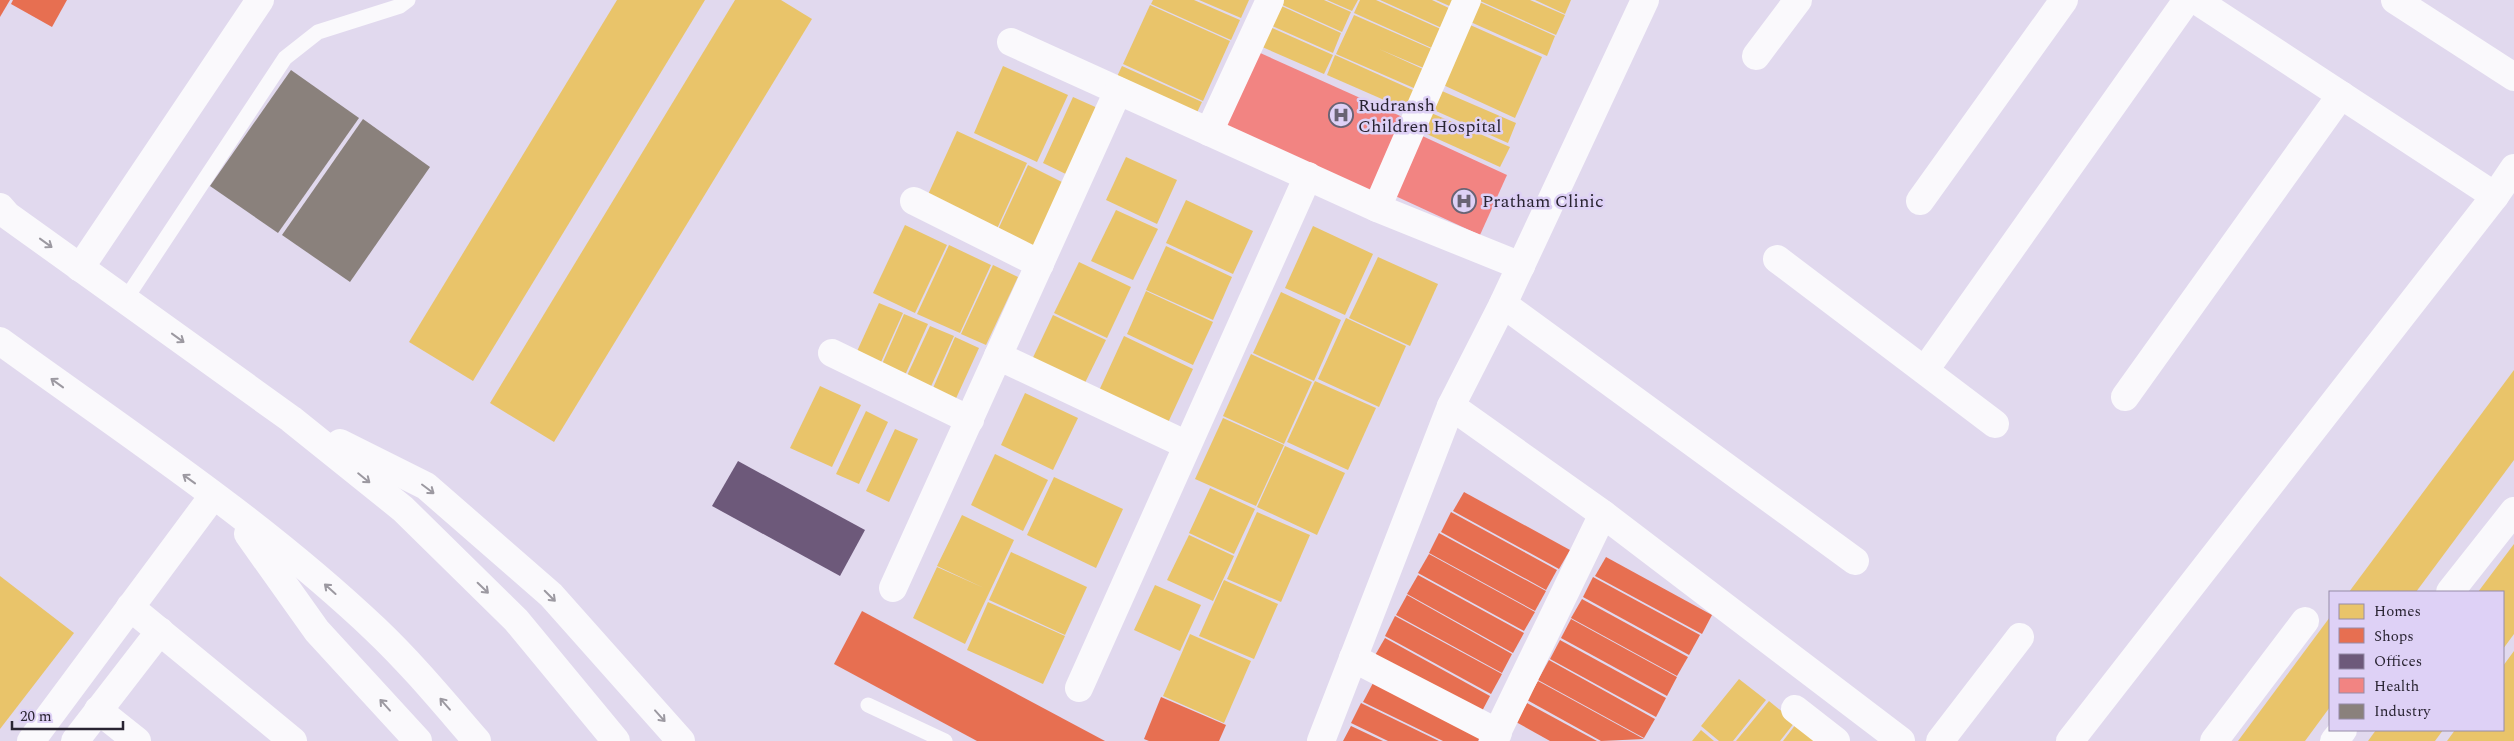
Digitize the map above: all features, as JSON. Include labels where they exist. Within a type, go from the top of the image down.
[{"type":"main road","points":[[80,268],[260,0]]},
{"type":"main road","points":[[1209,132],[1270,0]]},
{"type":"main road","points":[[1377,208],[1467,0]]},
{"type":"main road","points":[[1321,741],[1451,406],[1503,304],[1645,0]]},
{"type":"main road","points":[[1756,56],[1798,0]]},
{"type":"main road","points":[[1920,201],[2064,0]]},
{"type":"main road","points":[[1925,370],[2187,0]]},
{"type":"main road","points":[[2196,0],[2495,196]]},
{"type":"main road","points":[[2395,0],[2514,78]]},
{"type":"main road","points":[[1011,42],[1377,208],[1521,266]]},
{"type":"main road","points":[[893,588],[1118,91]]},
{"type":"main road","points":[[2124,397],[2341,95]]},
{"type":"main road","points":[[2070,741],[2495,196],[2514,168]]},
{"type":"main road","points":[[1079,688],[1308,176]]},
{"type":"main road","points":[[914,201],[1040,264]]},
{"type":"main road","points":[[2,211],[291,419],[403,509],[516,620],[616,741]]},
{"type":"main road","points":[[1777,259],[1995,424]]},
{"type":"main road","points":[[1503,304],[1855,561]]},
{"type":"main road","points":[[0,341],[222,503],[310,571],[376,630],[477,741]]},
{"type":"main road","points":[[832,353],[970,420]]},
{"type":"main road","points":[[998,356],[1187,445]]},
{"type":"main road","points":[[1451,406],[1603,514],[1901,741]]},
{"type":"main road","points":[[291,419],[426,486],[551,595],[681,741]]},
{"type":"main road","points":[[31,741],[130,607],[222,503]]},
{"type":"main road","points":[[222,503],[317,631],[418,741]]},
{"type":"main road","points":[[2451,591],[2514,511]]},
{"type":"main road","points":[[1353,658],[1496,737],[1603,514]]},
{"type":"main road","points":[[130,607],[292,741]]},
{"type":"main road","points":[[2214,741],[2305,621]]},
{"type":"main road","points":[[75,741],[160,631]]},
{"type":"main road","points":[[1940,741],[2020,636]]},
{"type":"main road","points":[[1795,709],[1836,741]]},
{"type":"main road","points":[[98,710],[137,741]]},
{"type":"main road","points":[[2334,741],[2342,731]]},
{"type":"lane","points":[[125,300],[285,58],[318,32],[400,6],[408,0]]},
{"type":"lane","points":[[868,705],[945,741]]},
{"type":"building: Homes","points":[[617,0],[705,0],[473,381],[409,342]]},
{"type":"building: Homes","points":[[735,0],[781,0],[812,19],[554,442],[490,403]]},
{"type":"building: Homes","points":[[1153,0],[1194,0],[1240,20],[1231,40],[1151,4]]},
{"type":"building: Homes","points":[[1199,0],[1249,0],[1241,18]]},
{"type":"building: Homes","points":[[1280,0],[1324,0],[1351,12],[1342,32],[1278,3]]},
{"type":"building: Homes","points":[[1327,0],[1358,0],[1352,11]]},
{"type":"building: Homes","points":[[1360,0],[1376,0],[1443,30],[1434,49],[1354,13]]},
{"type":"building: Homes","points":[[1380,0],[1432,0],[1453,10],[1444,29]]},
{"type":"building: Homes","points":[[1436,0],[1457,0],[1454,8]]},
{"type":"building: Homes","points":[[1475,0],[1555,36],[1547,56],[1466,20]]},
{"type":"building: Homes","points":[[1478,0],[1530,0],[1565,15],[1556,35]]},
{"type":"building: Homes","points":[[1535,0],[1571,0],[1565,14]]},
{"type":"building: Homes","points":[[1277,4],[1341,33],[1333,53],[1268,24]]},
{"type":"building: Homes","points":[[1150,5],[1230,41],[1203,101],[1123,64]]},
{"type":"building: Homes","points":[[1354,15],[1434,50],[1426,69],[1379,49],[1425,70],[1416,89],[1336,54]]},
{"type":"building: Homes","points":[[1468,24],[1542,57],[1515,118],[1441,84]]},
{"type":"building: Homes","points":[[1268,26],[1333,55],[1324,74],[1260,46]]},
{"type":"building: Homes","points":[[1335,55],[1415,91],[1407,110],[1327,75]]},
{"type":"building: Homes","points":[[1003,66],[1068,95],[1037,162],[974,133]]},
{"type":"building: Homes","points":[[1122,66],[1202,102],[1193,121],[1113,85]]},
{"type":"building: Homes","points":[[1435,88],[1516,123],[1508,143],[1427,107]]},
{"type":"building: Homes","points":[[1073,97],[1102,110],[1072,177],[1043,163]]},
{"type":"building: Homes","points":[[1429,112],[1510,147],[1500,167],[1420,131]]},
{"type":"building: Homes","points":[[957,131],[1027,163],[996,231],[926,199]]},
{"type":"building: Homes","points":[[1126,157],[1177,180],[1157,224],[1106,200]]},
{"type":"building: Homes","points":[[1028,165],[1070,186],[1038,254],[996,234]]},
{"type":"building: Homes","points":[[1186,200],[1253,231],[1233,274],[1166,243]]},
{"type":"building: Homes","points":[[1116,210],[1158,229],[1133,280],[1091,261]]},
{"type":"building: Homes","points":[[905,225],[947,245],[915,313],[873,293]]},
{"type":"building: Homes","points":[[1313,226],[1373,254],[1345,315],[1285,288]]},
{"type":"building: Homes","points":[[949,245],[991,265],[960,333],[917,314]]},
{"type":"building: Homes","points":[[1166,246],[1232,277],[1213,320],[1146,290]]},
{"type":"building: Homes","points":[[1378,257],[1438,284],[1410,346],[1349,318]]},
{"type":"building: Homes","points":[[1079,262],[1131,287],[1107,338],[1054,313]]},
{"type":"building: Homes","points":[[993,265],[1018,277],[986,345],[961,334]]},
{"type":"building: Homes","points":[[1146,291],[1213,322],[1193,365],[1127,334]]},
{"type":"building: Homes","points":[[1281,292],[1341,320],[1314,381],[1253,353]]},
{"type":"building: Homes","points":[[879,303],[903,313],[877,371],[853,360]]},
{"type":"building: Homes","points":[[904,314],[928,324],[902,382],[879,371]]},
{"type":"building: Homes","points":[[1053,315],[1106,340],[1081,391],[1029,366]]},
{"type":"building: Homes","points":[[1346,318],[1406,346],[1379,407],[1318,379]]},
{"type":"building: Homes","points":[[930,326],[954,336],[928,393],[904,382]]},
{"type":"building: Homes","points":[[1124,336],[1193,369],[1166,427],[1097,395]]},
{"type":"building: Homes","points":[[955,337],[979,348],[953,405],[930,395]]},
{"type":"building: Homes","points":[[1251,354],[1312,382],[1284,444],[1223,416]]},
{"type":"building: Homes","points":[[2514,370],[2514,460],[2417,591],[2350,591]]},
{"type":"building: Homes","points":[[1315,381],[1376,408],[1348,470],[1287,442]]},
{"type":"building: Homes","points":[[820,386],[861,405],[832,467],[790,448]]},
{"type":"building: Homes","points":[[1025,393],[1078,418],[1053,470],[1001,445]]},
{"type":"building: Homes","points":[[866,411],[888,422],[859,484],[836,474]]},
{"type":"building: Homes","points":[[1223,418],[1284,445],[1256,506],[1195,479]]},
{"type":"building: Homes","points":[[895,429],[918,439],[889,502],[866,491]]},
{"type":"building: Homes","points":[[1285,446],[1345,473],[1317,535],[1257,507]]},
{"type":"building: Homes","points":[[995,454],[1048,480],[1023,531],[971,505]]},
{"type":"building: Homes","points":[[1054,477],[1123,509],[1096,568],[1027,535]]},
{"type":"building: Homes","points":[[1210,488],[1255,509],[1234,554],[1189,533]]},
{"type":"building: Homes","points":[[1257,512],[1310,535],[1281,602],[1227,579]]},
{"type":"building: Homes","points":[[962,515],[1014,540],[965,644],[913,618],[937,567],[984,588],[937,566]]},
{"type":"building: Homes","points":[[1189,535],[1234,556],[1213,601],[1167,580]]},
{"type":"building: Homes","points":[[2514,544],[2514,634],[2504,648],[2504,591],[2479,591]]},
{"type":"building: Homes","points":[[1011,552],[1087,587],[1065,635],[989,600]]},
{"type":"building: Homes","points":[[0,576],[74,633],[0,729]]},
{"type":"building: Homes","points":[[1224,580],[1278,604],[1254,659],[1199,636]]},
{"type":"building: Homes","points":[[1155,585],[1201,605],[1180,651],[1134,630]]},
{"type":"building: Homes","points":[[988,602],[1065,636],[1043,684],[967,650]]},
{"type":"building: Homes","points":[[2329,618],[2329,708],[2305,741],[2238,741]]},
{"type":"building: Homes","points":[[1190,634],[1251,661],[1224,723],[1163,696]]},
{"type":"building: Homes","points":[[2514,651],[2514,741],[2447,741],[2454,731],[2504,731],[2504,665]]},
{"type":"building: Homes","points":[[1739,679],[1766,700],[1733,741],[1719,741],[1701,726]]},
{"type":"building: Homes","points":[[1769,701],[1795,722],[1780,741],[1736,741]]},
{"type":"building: Homes","points":[[1796,724],[1817,741],[1783,741]]},
{"type":"building: Homes","points":[[1701,730],[1714,741],[1692,741]]},
{"type":"building: Homes","points":[[2375,731],[2442,731],[2435,741],[2368,741]]},
{"type":"building: Shops","points":[[0,0],[10,0],[0,17]]},
{"type":"building: Shops","points":[[13,0],[67,0],[52,27],[11,4]]},
{"type":"building: Shops","points":[[1464,492],[1570,550],[1559,569],[1453,511]]},
{"type":"building: Shops","points":[[1451,512],[1557,570],[1546,590],[1441,532]]},
{"type":"building: Shops","points":[[1439,533],[1546,591],[1535,611],[1429,553]]},
{"type":"building: Shops","points":[[1429,554],[1535,612],[1524,631],[1418,573]]},
{"type":"building: Shops","points":[[1606,557],[1712,615],[1702,634],[1595,576]]},
{"type":"building: Shops","points":[[1418,575],[1524,633],[1513,653],[1407,594]]},
{"type":"building: Shops","points":[[1593,577],[1700,635],[1689,655],[1583,597]]},
{"type":"building: Shops","points":[[1407,595],[1512,654],[1502,673],[1396,615]]},
{"type":"building: Shops","points":[[1582,599],[1688,657],[1677,676],[1571,618]]},
{"type":"building: Shops","points":[[862,611],[1105,741],[977,741],[834,664]]},
{"type":"building: Shops","points":[[1395,616],[1502,674],[1491,694],[1385,636]]},
{"type":"building: Shops","points":[[1571,619],[1677,677],[1667,696],[1561,638]]},
{"type":"building: Shops","points":[[1385,638],[1490,696],[1480,715],[1374,657]]},
{"type":"building: Shops","points":[[1560,640],[1666,698],[1656,717],[1550,659]]},
{"type":"building: Shops","points":[[1549,660],[1655,719],[1644,738],[1538,680]]},
{"type":"building: Shops","points":[[1538,681],[1644,739],[1601,741],[1527,700]]},
{"type":"building: Shops","points":[[1373,683],[1481,735],[1478,741],[1443,741],[1363,702]]},
{"type":"building: Shops","points":[[1161,697],[1226,725],[1219,741],[1149,741],[1144,739]]},
{"type":"building: Shops","points":[[1361,703],[1439,741],[1388,741],[1351,723]]},
{"type":"building: Shops","points":[[1527,703],[1597,741],[1550,741],[1516,722]]},
{"type":"building: Shops","points":[[1351,726],[1383,741],[1343,741]]},
{"type":"building: Offices","points":[[738,461],[865,530],[840,576],[712,506]]},
{"type":"building: Health","points":[[1258,52],[1407,119],[1371,197],[1223,129]]},
{"type":"building: Health","points":[[1418,134],[1507,175],[1480,235],[1391,194]]},
{"type":"building: Industry","points":[[291,70],[359,118],[278,233],[210,186]]},
{"type":"building: Industry","points":[[363,119],[430,167],[350,282],[282,235]]},
{"type":"place","name":"Rudransh Children Hospital","points":[[1341,115]]},
{"type":"place","name":"Pratham Clinic","points":[[1464,201]]}]
